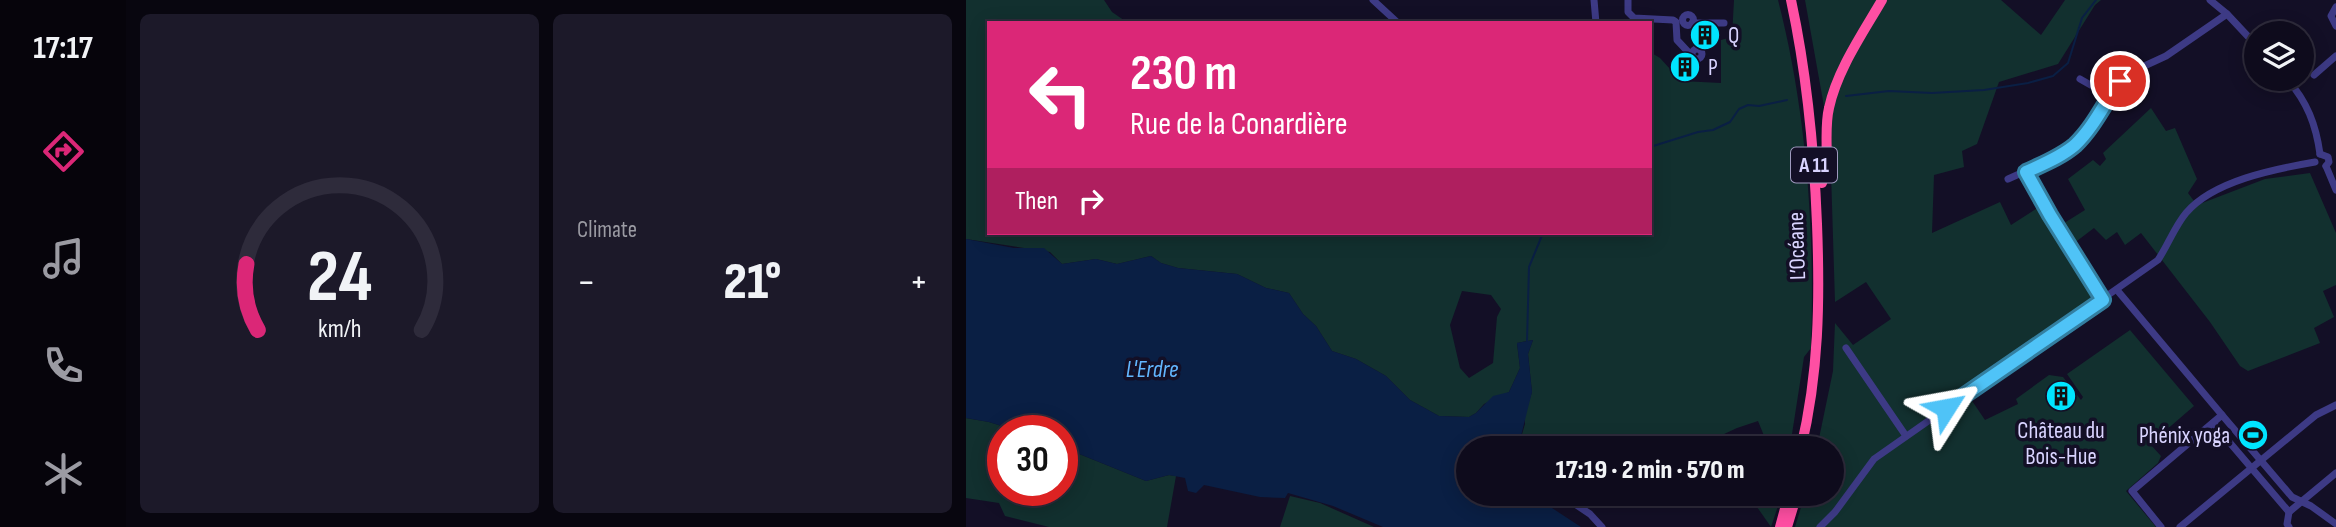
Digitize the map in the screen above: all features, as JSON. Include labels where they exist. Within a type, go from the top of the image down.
[{"type":"highway","points":[[1784,0],[1796,50],[1802,60]]},
{"type":"highway","name":"L’Océane","points":[[1791,0],[1802,60],[1813,152],[1819,300],[1815,375],[1803,436]]},
{"type":"highway","name":"L’Océane","points":[[1798,0],[1813,81],[1822,183],[1826,299],[1825,348],[1819,399],[1811,436]]},
{"type":"highway","points":[[1822,183],[1826,172],[1827,117],[1833,92],[1882,0]]},
{"type":"highway","points":[[1780,527],[1789,506]]},
{"type":"highway","points":[[1787,527],[1791,506]]},
{"type":"street","points":[[1373,0],[1396,21]]},
{"type":"street","points":[[1594,0],[1596,21]]},
{"type":"street","points":[[1628,0],[1628,12],[1634,18],[1667,18],[1679,21]]},
{"type":"street","points":[[2210,0],[2244,32]]},
{"type":"street","points":[[2336,7],[2331,16],[2336,26]]},
{"type":"street","points":[[2008,178],[2056,158],[2073,146],[2087,131],[2127,74],[2166,56],[2227,14]]},
{"type":"street","points":[[1692,55],[1677,40],[1679,21],[1684,16],[1693,18],[1692,23],[1724,23]]},
{"type":"street","points":[[2314,75],[2336,56]]},
{"type":"street","points":[[2080,79],[2110,96]]},
{"type":"street","points":[[1820,527],[1835,512],[1874,459],[2158,260],[2184,215],[2203,195],[2228,184],[2315,162],[2320,154],[2315,126],[2306,104],[2296,91]]},
{"type":"street","points":[[2320,154],[2330,160],[2336,190]]},
{"type":"street","points":[[2315,162],[2319,167],[2330,160]]},
{"type":"street","points":[[2026,172],[2103,300]]},
{"type":"street","points":[[2117,289],[2292,497],[2311,506],[2336,524]]},
{"type":"street","points":[[1846,348],[1906,436]]},
{"type":"street","points":[[2180,527],[2316,415],[2336,405]]},
{"type":"street","points":[[2161,527],[2132,491],[2222,415]]},
{"type":"street","points":[[2213,423],[2289,512]]},
{"type":"street","points":[[2289,527],[2289,512],[2336,473]]},
{"type":"street","points":[[1579,506],[1602,527]]},
{"type":"green space","points":[[966,0],[1104,0],[1112,12],[1125,21],[987,21],[987,235],[1652,235],[1652,53],[1681,81],[1721,83],[1721,40],[1732,37],[1734,0],[1778,0],[1796,85],[1802,129],[1812,261],[1811,348],[1804,357],[1792,436],[1764,436],[1758,421],[1720,436],[1522,436],[1532,392],[1528,354],[1533,340],[1517,343],[1520,368],[1509,392],[1484,404],[1469,417],[1439,416],[1410,400],[1386,376],[1356,359],[1332,351],[1289,293],[1266,288],[1237,274],[1178,268],[1161,263],[1151,256],[1117,264],[1096,259],[1062,264],[1050,252],[966,239]],"holes":[[[1462,291],[1491,295],[1501,309],[1497,317],[1493,363],[1469,378],[1460,368],[1450,325]]]},
{"type":"green space","points":[[1805,0],[2001,0],[2041,35],[2065,0],[2101,0],[2095,5],[2058,64],[1999,82],[1977,144],[1962,151],[1964,167],[1934,175],[1932,233],[2000,202],[2011,225],[2039,207],[2053,230],[2085,210],[2068,179],[2093,160],[2100,166],[2106,159],[2103,153],[2151,108],[2166,131],[2175,128],[2197,179],[2188,193],[2197,205],[2265,179],[2310,173],[2336,233],[2336,285],[2323,291],[2334,317],[2314,328],[2320,343],[2248,371],[2240,366],[2210,322],[2141,233],[2125,245],[2117,232],[2106,240],[2094,228],[2073,244],[2104,292],[1964,389],[1985,420],[2018,404],[2016,399],[2049,375],[2063,377],[2081,400],[2083,397],[2067,374],[2130,330],[2194,406],[2150,444],[2161,456],[2158,463],[2126,491],[2156,527],[1795,527],[1801,506],[1844,506],[1844,436],[1819,436],[1833,371],[1835,323],[1853,345],[1891,319],[1866,282],[1835,302],[1830,140]]},
{"type":"green space","points":[[966,418],[987,422],[987,501],[966,498]]},
{"type":"green space","points":[[1078,453],[1146,481],[1169,475],[1176,476],[1167,527],[1049,527],[1005,516],[1000,506],[1078,506]]},
{"type":"green space","points":[[1290,496],[1320,503],[1374,527],[1280,527]]},
{"type":"green space","points":[[1778,506],[1771,527],[1757,507]]},
{"type":"water","name":"L'Erdre","points":[[966,239],[1014,248],[1044,248],[1062,264],[1096,259],[1117,264],[1151,256],[1161,263],[1178,268],[1237,274],[1266,288],[1289,293],[1332,351],[1356,359],[1386,376],[1410,400],[1439,416],[1469,417],[1493,396],[1509,392],[1520,368],[1517,343],[1533,340],[1528,354],[1532,392],[1521,436],[1456,436],[1456,506],[1550,506],[1581,527],[1383,527],[1333,506],[1288,493],[1285,498],[1260,497],[1204,485],[1196,493],[1188,491],[1185,478],[1169,475],[1146,481],[1078,453],[1078,415],[987,415],[987,422],[966,418]]},
{"type":"waterway","points":[[1846,96],[1889,91],[1932,93],[1984,90],[2053,76],[2068,63],[2082,18],[2096,0]]},
{"type":"waterway","points":[[1652,146],[1713,130],[1730,122],[1739,109],[1748,105],[1759,106],[1787,100]]},
{"type":"waterway","points":[[1527,341],[1529,267],[1542,235]]},
{"type":"place","name":"Q","points":[[1705,35]]},
{"type":"place","name":"P","points":[[1685,67]]},
{"type":"place","name":"Château du Bois-Hue","points":[[2061,396]]},
{"type":"place","name":"Phénix yoga","points":[[2253,435]]},
{"type":"route","points":[[1946,408],[2103,300],[2026,172],[2056,158],[2073,146],[2087,131],[2120,81]]}]
